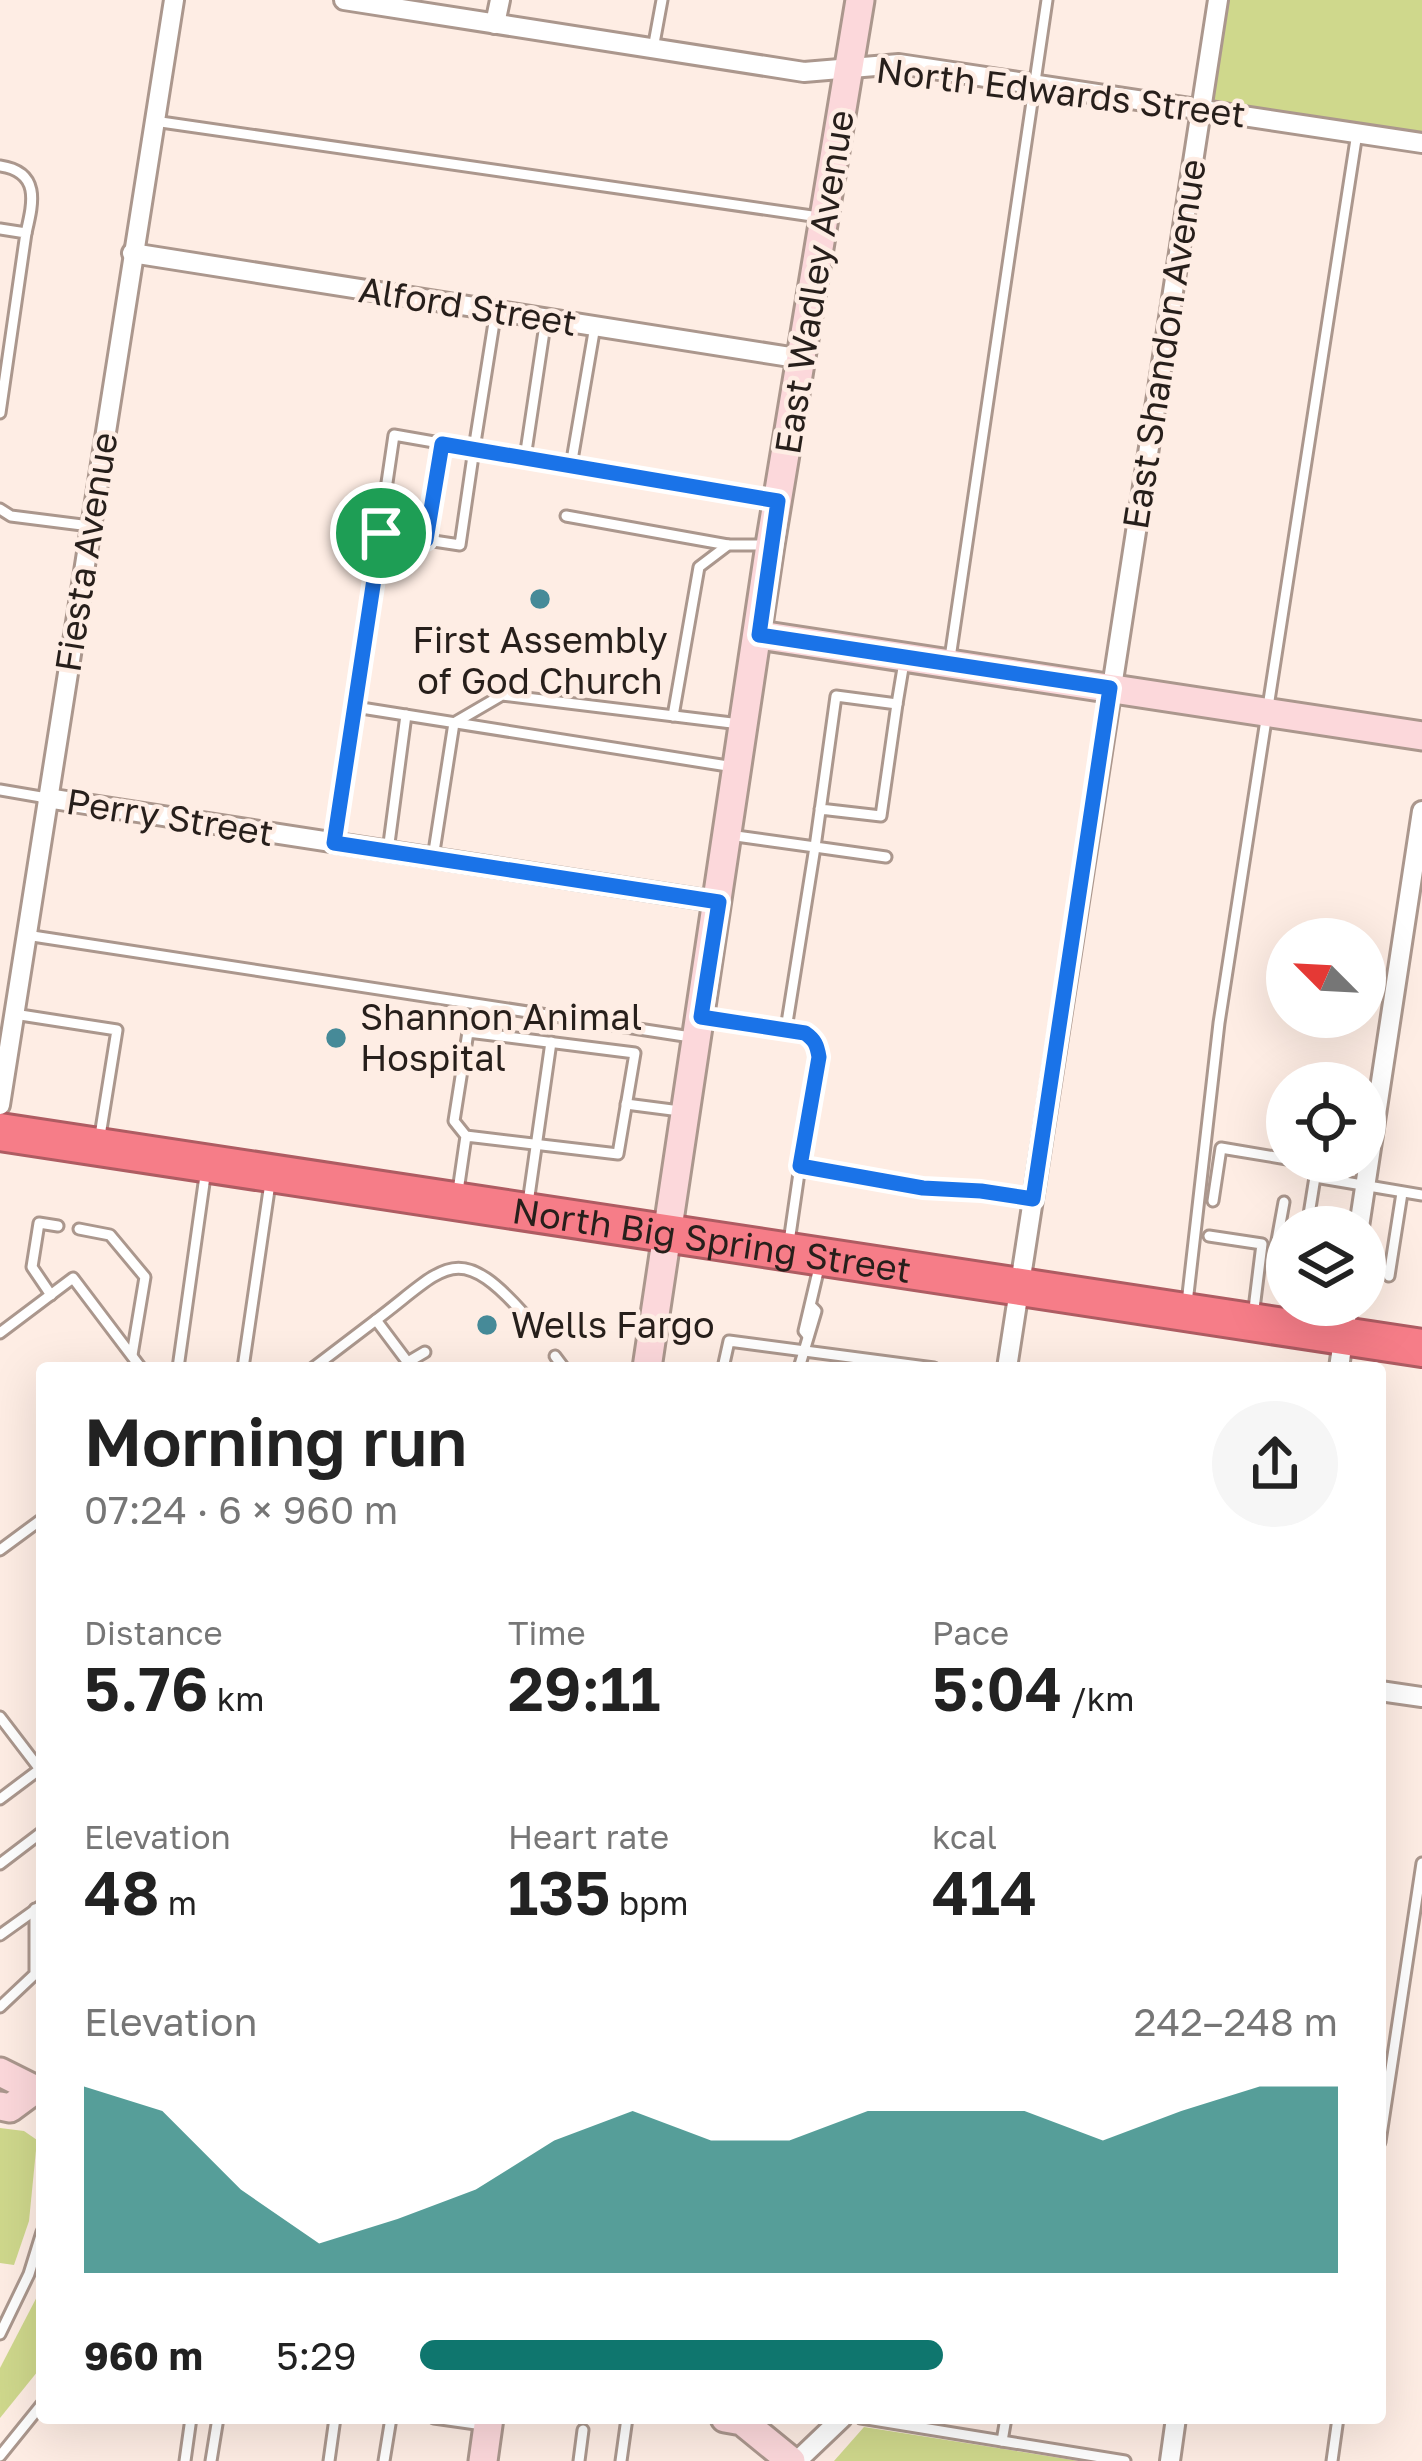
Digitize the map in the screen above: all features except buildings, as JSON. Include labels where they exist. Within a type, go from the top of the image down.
[{"type":"highway","name":"North Big Spring Street","points":[[0,1132],[1422,1348]]},
{"type":"main road","name":"East Wadley Avenue","points":[[648,1362],[770,545],[860,0]]},
{"type":"main road","points":[[759,635],[1422,736]]},
{"type":"main road","points":[[0,2072],[36,2091]]},
{"type":"main road","points":[[0,2106],[10,2108],[36,2093]]},
{"type":"main road","points":[[483,2461],[489,2424]]},
{"type":"main road","points":[[746,2424],[794,2461]]},
{"type":"street","name":"Fiesta Avenue","points":[[0,1105],[174,0]]},
{"type":"street","name":"North Edwards Street","points":[[344,0],[804,72],[899,64],[1422,143]]},
{"type":"street","points":[[495,24],[500,0]]},
{"type":"street","name":"East Shandon Avenue","points":[[1008,1362],[1218,0]]},
{"type":"street","name":"Alford Street","points":[[132,253],[803,359]]},
{"type":"street","name":"Perry Street","points":[[47,798],[719,902]]},
{"type":"street","points":[[1363,1206],[1422,811]]},
{"type":"street","points":[[1386,1691],[1422,1697]]},
{"type":"street","points":[[794,2461],[835,2424]]},
{"type":"street","points":[[1170,2461],[1175,2424]]},
{"type":"lane","points":[[653,49],[662,0]]},
{"type":"lane","points":[[949,664],[1047,0]]},
{"type":"lane","points":[[154,121],[826,218]]},
{"type":"lane","points":[[1186,1312],[1220,1023],[1357,133]]},
{"type":"lane","points":[[0,166],[12,168],[30,182],[35,193],[0,413]]},
{"type":"lane","points":[[0,229],[26,233]]},
{"type":"lane","points":[[381,533],[460,545],[496,310]]},
{"type":"lane","points":[[525,458],[546,318]]},
{"type":"lane","points":[[571,466],[595,326]]},
{"type":"lane","points":[[334,843],[394,435],[778,501]]},
{"type":"lane","points":[[426,540],[442,444]]},
{"type":"lane","points":[[1,512],[90,526]]},
{"type":"lane","points":[[566,516],[728,545],[770,545]]},
{"type":"lane","points":[[673,716],[699,568],[728,545]]},
{"type":"lane","points":[[820,808],[880,816],[904,657]]},
{"type":"lane","points":[[454,723],[502,695],[746,725]]},
{"type":"lane","points":[[786,1029],[836,695],[897,704]]},
{"type":"lane","points":[[355,707],[739,768]]},
{"type":"lane","points":[[388,851],[406,715]]},
{"type":"lane","points":[[433,858],[454,723]]},
{"type":"lane","points":[[0,790],[47,798]]},
{"type":"lane","points":[[729,835],[886,857]]},
{"type":"lane","points":[[26,935],[700,1027],[786,1029],[814,1039],[819,1057],[800,1166],[804,1255],[816,1311],[801,1362]]},
{"type":"lane","points":[[14,1014],[117,1030],[98,1147]]},
{"type":"lane","points":[[468,1033],[551,1042],[634,1053],[618,1154],[466,1136],[454,1121],[468,1033]]},
{"type":"lane","points":[[526,1213],[551,1042]]},
{"type":"lane","points":[[547,1074],[560,1076]]},
{"type":"lane","points":[[611,1082],[629,1084]]},
{"type":"lane","points":[[626,1104],[686,1112]]},
{"type":"lane","points":[[542,1106],[555,1108]]},
{"type":"lane","points":[[607,1115],[624,1117]]},
{"type":"lane","points":[[456,1202],[466,1136]]},
{"type":"lane","points":[[1213,1201],[1221,1148],[1266,1156]]},
{"type":"lane","points":[[179,1362],[206,1164]]},
{"type":"lane","points":[[800,1166],[923,1188],[1033,1199]]},
{"type":"lane","points":[[244,1362],[271,1174]]},
{"type":"lane","points":[[1347,1182],[1422,1195]]},
{"type":"lane","points":[[1389,1276],[1402,1193]]},
{"type":"lane","points":[[1284,1202],[1284,1206]]},
{"type":"lane","points":[[51,1295],[32,1267],[39,1223],[58,1226]]},
{"type":"lane","points":[[80,1229],[110,1234],[145,1277],[131,1355]]},
{"type":"lane","points":[[1209,1235],[1266,1245]]},
{"type":"lane","points":[[1252,1322],[1262,1244]]},
{"type":"lane","points":[[321,1362],[442,1270],[479,1271],[493,1279],[523,1313]]},
{"type":"lane","points":[[0,1333],[74,1278],[136,1362]]},
{"type":"lane","points":[[376,1320],[408,1362]]},
{"type":"lane","points":[[725,1362],[729,1341],[889,1362]]},
{"type":"lane","points":[[413,1362],[425,1352]]},
{"type":"lane","points":[[555,1356],[560,1362]]},
{"type":"lane","points":[[0,1550],[36,1523]]},
{"type":"lane","points":[[0,1718],[36,1764]]},
{"type":"lane","points":[[0,1799],[36,1774]]},
{"type":"lane","points":[[0,1864],[36,1837]]},
{"type":"lane","points":[[1386,2102],[1422,1863]]},
{"type":"lane","points":[[0,1935],[36,1909]]},
{"type":"lane","points":[[0,2007],[35,1974],[36,1957]]},
{"type":"lane","points":[[0,2334],[36,2251]]},
{"type":"lane","points":[[0,2456],[36,2411]]},
{"type":"lane","points":[[185,2461],[190,2424]]},
{"type":"lane","points":[[211,2461],[217,2424]]},
{"type":"lane","points":[[329,2461],[334,2424]]},
{"type":"lane","points":[[384,2461],[390,2424]]},
{"type":"lane","points":[[621,2461],[627,2424]]},
{"type":"lane","points":[[898,2424],[1125,2461]]},
{"type":"lane","points":[[1002,2441],[1005,2424]]},
{"type":"lane","points":[[1332,2461],[1337,2424]]},
{"type":"lane","points":[[579,2461],[583,2430]]},
{"type":"green space","points":[[1218,0],[1422,0],[1422,143],[1201,109]]},
{"type":"green space","points":[[0,2128],[24,2131],[36,2139],[36,2150],[29,2221],[14,2265],[0,2263]]},
{"type":"green space","points":[[36,2299],[36,2373],[0,2418],[0,2368]]},
{"type":"green space","points":[[864,2427],[1079,2461],[834,2461]]},
{"type":"place","name":"First Assembly of God Church","points":[[540,599]]},
{"type":"place","name":"Shannon Animal Hospital","points":[[336,1038]]},
{"type":"place","name":"Wells Fargo","points":[[487,1325]]},
{"type":"route","points":[[442,444],[778,501],[759,635],[1110,688],[1033,1199],[923,1188],[800,1166],[819,1057],[814,1039],[769,1025],[701,1017],[719,902],[334,843],[381,533],[426,540],[442,444]]}]
